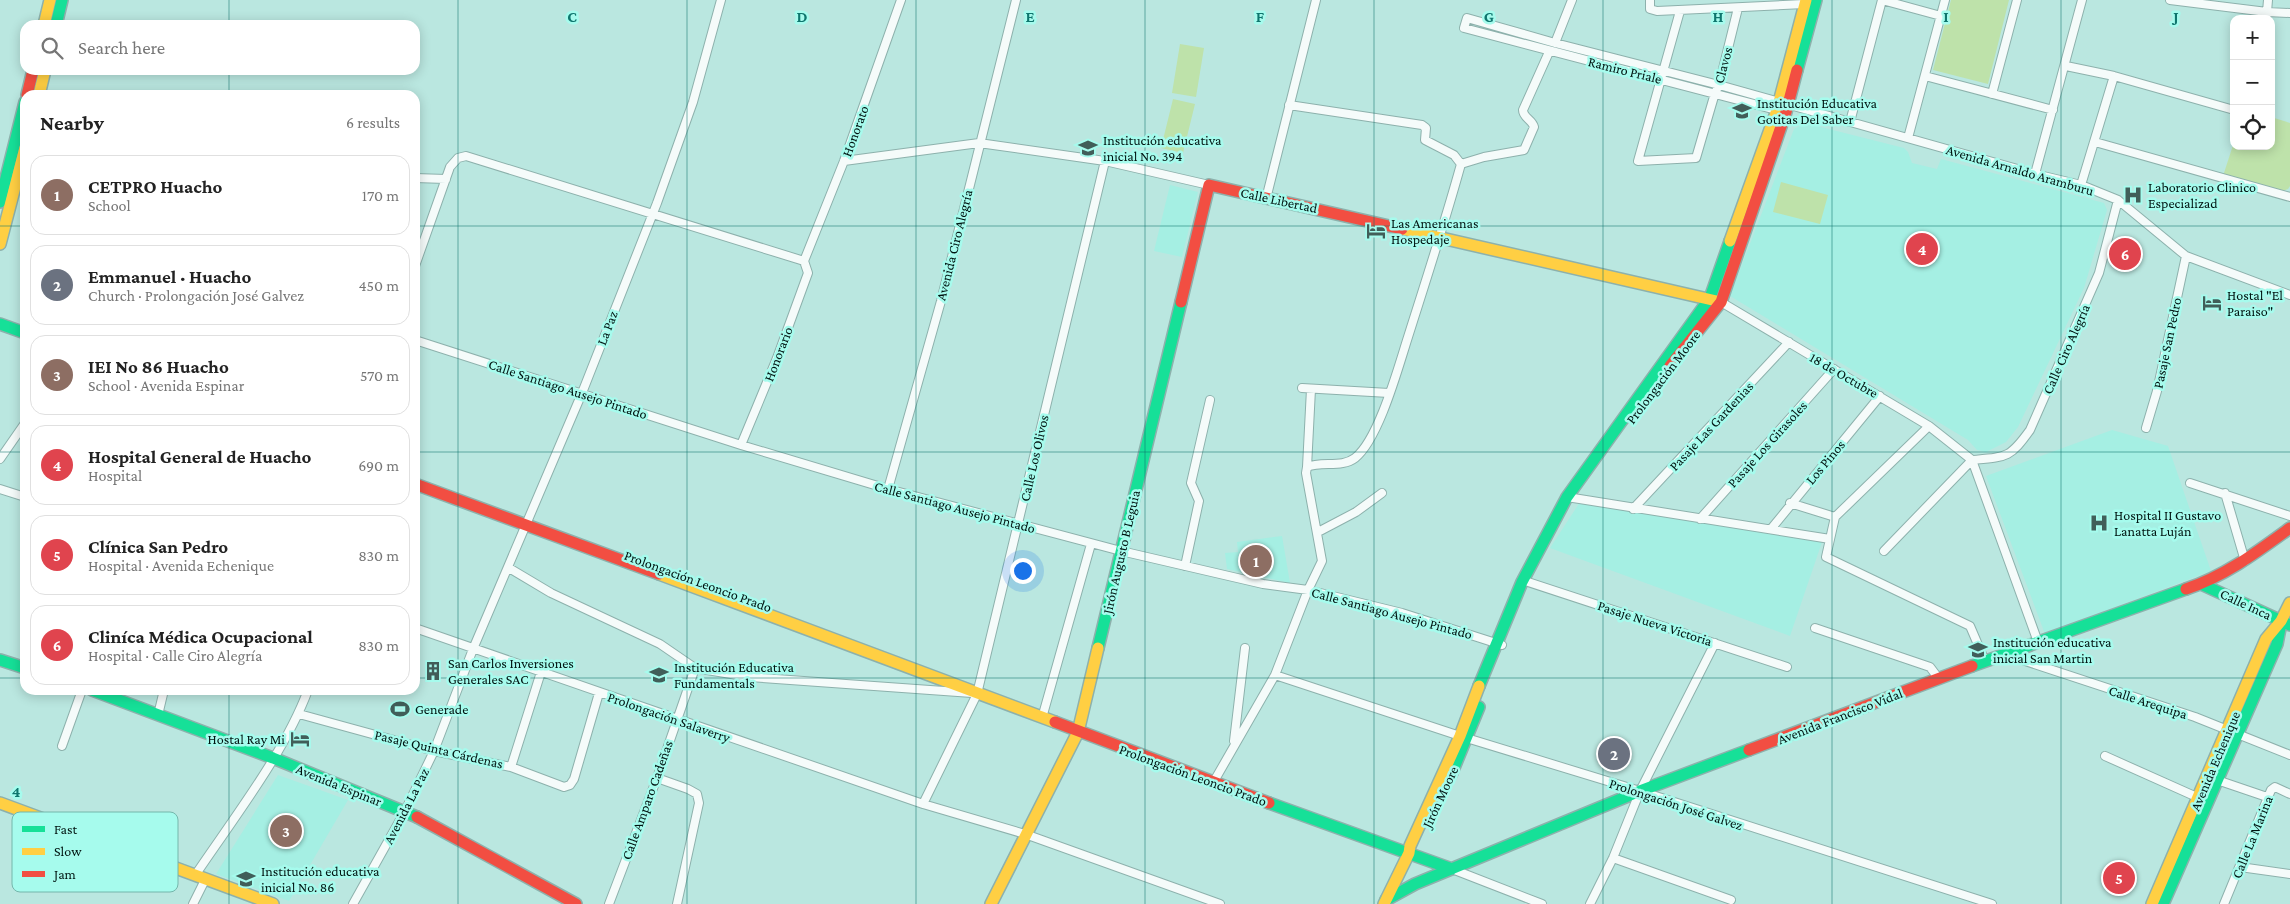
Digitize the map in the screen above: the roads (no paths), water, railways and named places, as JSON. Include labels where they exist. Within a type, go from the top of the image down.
[{"type":"street","points":[[45,20],[50,0]]},
{"type":"street","points":[[57,20],[62,0]]},
{"type":"street","name":"La Paz","points":[[473,648],[509,568],[582,393],[652,214],[693,102],[721,0]]},
{"type":"street","name":"Honorato","points":[[804,261],[844,161],[901,0]]},
{"type":"street","name":"Avenida Ciro Alegría","points":[[888,489],[941,301],[1016,0]]},
{"type":"street","points":[[1266,198],[1316,0]]},
{"type":"street","points":[[1555,43],[1572,0]]},
{"type":"street","points":[[1650,0],[1650,8],[1657,11],[1738,8],[1805,2]]},
{"type":"street","name":"Prolongación Moore","points":[[1464,737],[1525,582],[1570,498],[1715,300],[1782,107],[1816,0]]},
{"type":"street","points":[[1850,122],[1882,0],[1941,16]]},
{"type":"street","points":[[1908,138],[1945,0]]},
{"type":"street","points":[[1992,94],[2017,0]]},
{"type":"street","points":[[2035,174],[2066,66],[2082,0]]},
{"type":"street","points":[[2170,0],[2266,15],[2290,13]]},
{"type":"street","points":[[2266,15],[2268,0]]},
{"type":"street","name":"Prolongación Moore","points":[[1782,107],[1805,2]]},
{"type":"street","name":"Clavos","points":[[1661,79],[1638,160],[1696,158],[1719,85],[1738,8]]},
{"type":"street","points":[[1661,79],[1680,11]]},
{"type":"street","name":"Ramiro Priale","points":[[1467,18],[1555,43],[1719,85],[1782,107],[1715,93],[1549,52],[1464,28],[1467,18]]},
{"type":"street","points":[[1461,164],[1484,157],[1524,150],[1534,127],[1525,116],[1523,110],[1549,52]]},
{"type":"street","points":[[2066,66],[2114,76],[2230,109]]},
{"type":"street","points":[[28,90],[32,75]]},
{"type":"street","points":[[40,90],[44,75]]},
{"type":"street","points":[[1925,76],[2053,110]]},
{"type":"street","points":[[2081,185],[2114,76]]},
{"type":"street","points":[[1289,105],[1422,125],[1426,128],[1425,140],[1454,155],[1461,164]]},
{"type":"street","name":"Avenida Arnaldo Aramburu","points":[[1782,107],[1850,122],[2081,185],[2118,200],[2186,256],[2290,295]]},
{"type":"street","points":[[2095,142],[2290,196]]},
{"type":"street","name":"Calle Libertad","points":[[844,161],[979,143],[1105,161],[1441,236],[1715,300]]},
{"type":"street","points":[[0,202],[20,152]]},
{"type":"street","points":[[0,244],[4,214],[20,153]]},
{"type":"street","points":[[420,252],[446,179],[455,161],[462,157],[470,156],[804,261]]},
{"type":"street","name":"Calle Los Olivos","points":[[922,804],[977,694],[1105,161]]},
{"type":"street","points":[[1307,467],[1347,463],[1356,458],[1370,438],[1390,393],[1441,236],[1461,164]]},
{"type":"street","points":[[420,178],[446,179]]},
{"type":"street","name":"Jirón Augusto B Leguia","points":[[991,904],[1078,732],[1209,185]]},
{"type":"street","name":"Calle Ciro Alegría","points":[[1972,460],[1998,458],[2016,451],[2030,430],[2099,273],[2118,200]]},
{"type":"street","name":"Pasaje San Pedro","points":[[2146,428],[2157,392],[2186,256]]},
{"type":"street","name":"Honorario","points":[[741,445],[777,358],[808,273],[804,261]]},
{"type":"street","name":"18 de Octubre","points":[[1715,300],[1880,396],[1928,426],[1972,460]]},
{"type":"street","points":[[0,324],[20,331]]},
{"type":"street","points":[[0,333],[20,339]]},
{"type":"street","name":"Calle Santiago Ausejo Pintado","points":[[420,342],[741,445],[888,489],[1091,544],[1263,584],[1308,590],[1402,613],[1499,644]]},
{"type":"street","name":"Pasaje Las Gardenias","points":[[1633,509],[1789,342]]},
{"type":"street","name":"Pasaje Los Girasoles","points":[[1700,518],[1834,369]]},
{"type":"street","points":[[1302,388],[1390,393]]},
{"type":"street","points":[[1212,783],[1276,675],[1308,590],[1322,561],[1306,473],[1311,389]]},
{"type":"street","name":"Los Pinos","points":[[1771,529],[1790,503],[1880,396]]},
{"type":"street","points":[[1185,566],[1199,501],[1191,483],[1210,400]]},
{"type":"street","points":[[1928,426],[1836,517],[1826,557],[1970,626],[1985,661]]},
{"type":"street","points":[[0,458],[20,430]]},
{"type":"street","points":[[1884,552],[1972,460],[2038,642]]},
{"type":"street","name":"Prolongación Leoncio Prado","points":[[420,478],[527,522],[933,675],[977,694],[1212,783],[1452,868]]},
{"type":"street","points":[[2190,483],[2290,516]]},
{"type":"street","name":"Prolongación Leoncio Prado","points":[[420,486],[527,522]]},
{"type":"street","points":[[0,489],[20,495]]},
{"type":"street","points":[[1318,532],[1356,512],[1382,493]]},
{"type":"street","points":[[2225,493],[2245,561]]},
{"type":"street","points":[[1570,498],[1830,539]]},
{"type":"street","points":[[1790,503],[1836,517]]},
{"type":"street","name":"Avenida Francisco Vidal","points":[[1385,902],[1415,884],[1640,791],[1985,661],[2201,584],[2245,561],[2290,528]]},
{"type":"street","points":[[1042,718],[1091,544]]},
{"type":"street","name":"Prolongación Leoncio Prado","points":[[509,568],[551,593],[660,644],[695,668],[749,677],[977,694]]},
{"type":"street","name":"Pasaje Nueva Victoria","points":[[1525,582],[1786,667]]},
{"type":"street","name":"Calle Inca","points":[[2201,584],[2286,623]]},
{"type":"street","name":"Avenida Echenique","points":[[2163,904],[2217,780],[2266,639],[2286,623],[2290,603]]},
{"type":"street","points":[[1815,628],[1930,667],[1939,679]]},
{"type":"street","name":"Prolongación Salaverry","points":[[420,630],[922,804],[1025,834],[1220,904]]},
{"type":"street","points":[[1590,904],[1613,858],[1640,791],[1715,643]]},
{"type":"street","name":"Avenida La Paz","points":[[353,904],[405,811],[434,751],[473,648]]},
{"type":"street","points":[[1234,745],[1245,648]]},
{"type":"street","name":"Calle Arequipa","points":[[2004,654],[2233,731],[2290,755]]},
{"type":"street","points":[[0,660],[20,666]]},
{"type":"street","name":"Calle Amparo Cadeñas","points":[[609,904],[657,778],[695,668]]},
{"type":"street","points":[[511,767],[541,672]]},
{"type":"street","name":"Prolongación José Galvez","points":[[1276,675],[1464,737],[1640,791],[1992,904]]},
{"type":"street","name":"Pasaje Quinta Cárdenas","points":[[299,714],[434,751],[511,767],[564,787],[570,785],[574,779],[599,693]]},
{"type":"street","points":[[62,746],[80,695]]},
{"type":"street","name":"Avenida Espinar","points":[[105,695],[273,758],[405,811],[576,904]]},
{"type":"street","points":[[158,716],[163,695]]},
{"type":"street","points":[[193,904],[201,876],[299,714],[306,695]]},
{"type":"street","name":"Avenida Echenique","points":[[2152,904],[2199,798],[2233,731]]},
{"type":"street","name":"Jirón Moore","points":[[1385,902],[1409,853],[1410,846],[1464,737]]},
{"type":"street","points":[[2106,756],[2199,798]]},
{"type":"street","points":[[657,778],[688,789],[696,794],[699,803],[677,904]]},
{"type":"street","points":[[2217,780],[2267,797]]},
{"type":"street","name":"Calle La Marina","points":[[2224,904],[2271,790],[2275,787],[2290,794]]},
{"type":"street","points":[[0,803],[24,812]]},
{"type":"street","points":[[1613,858],[1731,900]]},
{"type":"street","points":[[2240,867],[2290,874]]},
{"type":"street","points":[[1452,868],[1542,904]]},
{"type":"street","points":[[178,869],[272,904]]},
{"type":"place","name":"Institución Educativa Gotitas Del Saber","points":[[1742,111]]},
{"type":"place","name":"Institución educativa inicial No. 394","points":[[1088,148]]},
{"type":"place","name":"Laboratorio Clinico Especializad","points":[[2133,195]]},
{"type":"place","name":"Las Americanas Hospedaje","points":[[1376,231]]},
{"type":"place","name":"Hospital General de Huacho","points":[[1922,249]]},
{"type":"place","name":"Cliníca Médica Ocupacional","points":[[2125,254]]},
{"type":"place","name":"Hostal \"El Paraiso\"","points":[[2212,303]]},
{"type":"place","name":"Hospital II Gustavo Lanatta Luján","points":[[2099,523]]},
{"type":"place","name":"CETPRO Huacho","points":[[1256,561]]},
{"type":"place","name":"Institución educativa inicial San Martin","points":[[1978,650]]},
{"type":"place","name":"San Carlos Inversiones Generales SAC","points":[[433,671]]},
{"type":"place","name":"Institución Educativa Fundamentals","points":[[659,675]]},
{"type":"place","name":"Generade","points":[[400,709]]},
{"type":"place","name":"Hostal Ray Mi","points":[[300,739]]},
{"type":"place","name":"Emmanuel · Huacho","points":[[1614,754]]},
{"type":"place","name":"IEI No 86 Huacho","points":[[286,831]]},
{"type":"place","name":"Clínica San Pedro","points":[[2119,878]]},
{"type":"place","name":"Institución educativa inicial No. 86","points":[[246,879]]}]
